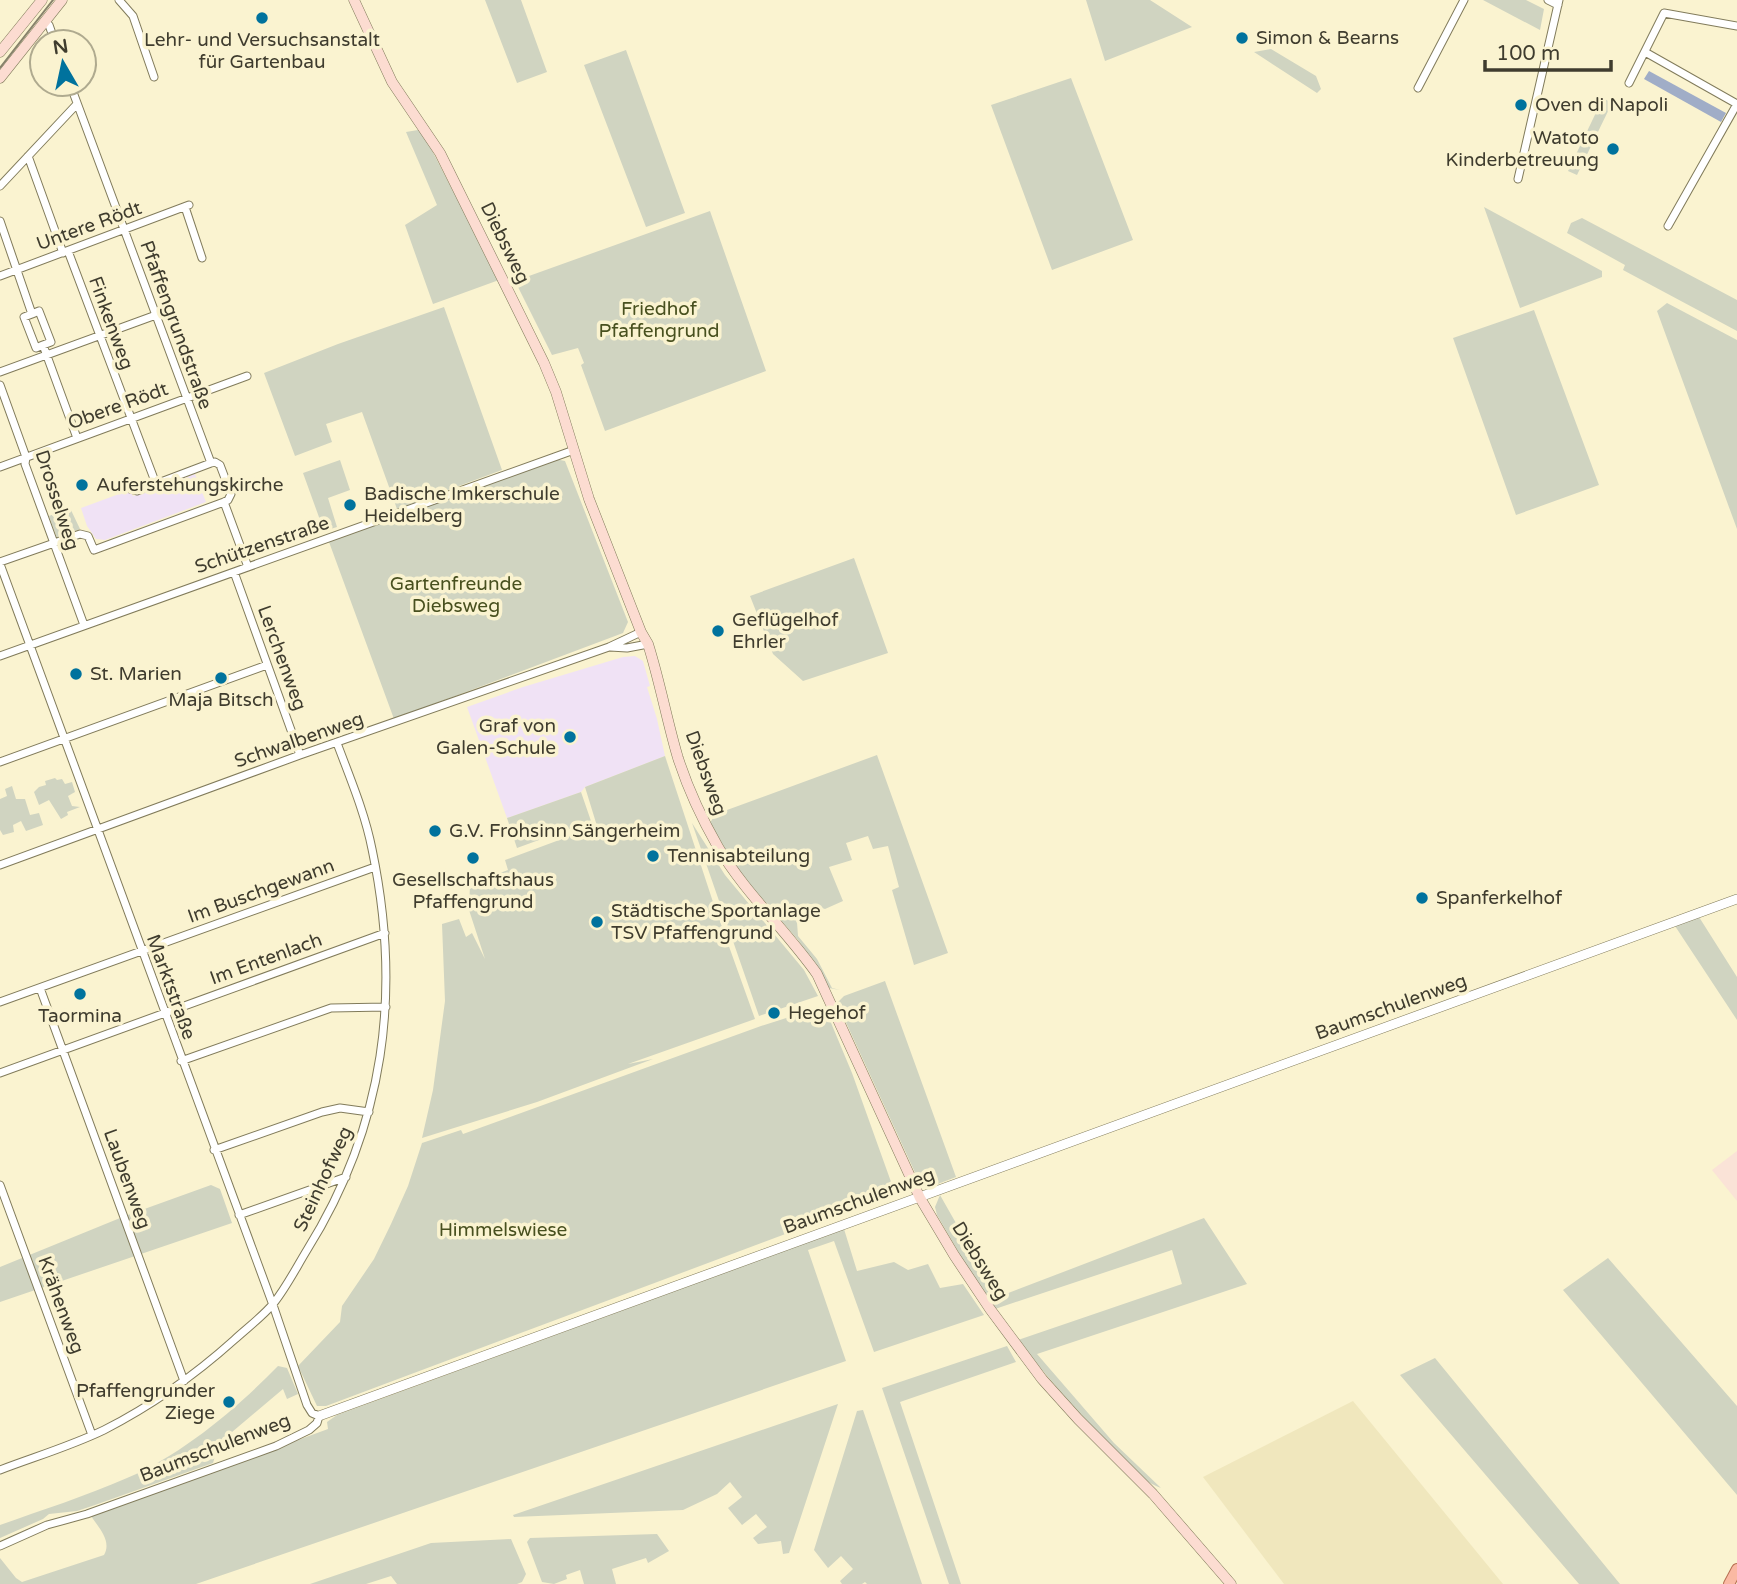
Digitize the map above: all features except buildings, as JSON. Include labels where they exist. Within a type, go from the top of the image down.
[{"type":"main road","points":[[0,52],[42,0]]},
{"type":"main road","points":[[0,78],[62,0]]},
{"type":"main road","name":"Diebsweg","points":[[354,0],[392,82],[440,153],[544,363],[589,499],[638,633],[648,644],[679,759],[701,815],[740,880],[817,974],[920,1198],[984,1301],[1042,1379],[1153,1494],[1230,1584]]},
{"type":"main road","points":[[1729,1584],[1737,1569]]},
{"type":"street","points":[[119,0],[133,16],[154,77]]},
{"type":"street","points":[[1418,88],[1464,0]]},
{"type":"street","points":[[1518,179],[1559,3],[1548,0]]},
{"type":"street","points":[[1629,83],[1664,13],[1737,26]]},
{"type":"street","points":[[45,22],[50,28]]},
{"type":"street","points":[[1645,52],[1737,104],[1668,226]]},
{"type":"street","name":"Pfaffengrundstraße","points":[[75,98],[211,463],[220,465],[231,494],[224,502],[248,567]]},
{"type":"street","points":[[0,186],[77,104]]},
{"type":"street","name":"Finkenweg","points":[[28,156],[156,484]]},
{"type":"street","name":"Untere Rödt","points":[[0,276],[187,206],[202,258]]},
{"type":"street","points":[[0,221],[32,314]]},
{"type":"street","points":[[39,311],[51,342],[44,345],[36,348],[24,317],[39,311]]},
{"type":"street","points":[[0,372],[156,315]]},
{"type":"street","points":[[44,345],[77,438]]},
{"type":"street","name":"Obere Rödt","points":[[0,467],[247,376]]},
{"type":"street","name":"Drosselweg","points":[[0,385],[26,457],[25,464],[84,625]]},
{"type":"street","name":"Schützenstraße","points":[[0,656],[574,450]]},
{"type":"street","points":[[130,489],[137,491],[211,463]]},
{"type":"street","points":[[0,563],[84,533],[89,536],[94,550],[224,502]]},
{"type":"street","name":"Marktstraße","points":[[0,563],[273,1305],[307,1405],[312,1413],[319,1416]]},
{"type":"street","name":"Lerchenweg","points":[[234,572],[300,755]]},
{"type":"street","name":"Schwalbenweg","points":[[0,865],[300,755],[609,647],[638,633]]},
{"type":"street","name":"Schwalbenweg","points":[[609,647],[627,648],[648,644]]},
{"type":"street","points":[[0,762],[267,666]]},
{"type":"street","name":"Steinhofweg","points":[[0,1470],[92,1435],[144,1407],[184,1381],[226,1347],[273,1305],[324,1223],[346,1177],[369,1112],[384,1040],[385,933],[366,821],[337,743]]},
{"type":"street","name":"Im Buschgewann","points":[[0,1002],[375,867]]},
{"type":"street","name":"Baumschulenweg","points":[[0,1546],[47,1525],[87,1514],[276,1446],[309,1430],[317,1423],[319,1416],[1737,899]]},
{"type":"street","name":"Im Entenlach","points":[[0,1073],[385,933]]},
{"type":"street","name":"Laubenweg","points":[[40,988],[184,1381]]},
{"type":"street","points":[[181,1061],[331,1008],[386,1007]]},
{"type":"street","points":[[214,1150],[322,1112],[340,1108],[369,1112]]},
{"type":"street","points":[[239,1215],[346,1177]]},
{"type":"street","name":"Krähenweg","points":[[0,1185],[92,1435]]},
{"type":"shaded area","points":[[195,474],[206,502],[105,540],[96,539],[87,526],[81,508],[130,490],[133,496]]},
{"type":"shaded area","name":"Graf von Galen-Schule","points":[[635,656],[643,661],[665,756],[585,787],[581,792],[507,818],[467,707],[523,687],[623,657]]},
{"type":"shaded area","points":[[1737,1151],[1737,1201],[1712,1170]]},
{"type":"shaded area","points":[[1353,1401],[1503,1584],[1284,1584],[1203,1477]]},
{"type":"green space","points":[[485,0],[521,0],[547,72],[517,83]]},
{"type":"green space","points":[[1086,0],[1150,0],[1192,27],[1105,61]]},
{"type":"green space","points":[[1483,0],[1526,0],[1544,9],[1540,30]]},
{"type":"green space","points":[[1271,49],[1316,76],[1321,89],[1317,93],[1254,52]]},
{"type":"green space","points":[[626,50],[685,213],[646,227],[584,65]]},
{"type":"green space","points":[[1071,78],[1133,240],[1052,270],[991,105]]},
{"type":"green space","points":[[1603,98],[1612,103],[1577,175],[1568,171]]},
{"type":"green space","points":[[418,130],[423,133],[499,280],[433,304],[405,225],[437,205],[406,132]]},
{"type":"green space","points":[[1484,207],[1602,271],[1602,277],[1520,308]]},
{"type":"green space","name":"Friedhof Pfaffengrund","points":[[710,211],[766,371],[605,431],[581,365],[584,363],[578,348],[552,355],[515,281]]},
{"type":"green space","points":[[1582,218],[1737,300],[1737,331],[1623,270],[1625,265],[1567,233],[1571,223]]},
{"type":"green space","points":[[1667,303],[1737,340],[1737,529],[1657,311]]},
{"type":"green space","points":[[444,307],[502,470],[397,509],[362,412],[326,424],[332,442],[295,456],[264,373]]},
{"type":"green space","points":[[1534,310],[1599,485],[1516,515],[1453,338]]},
{"type":"green space","name":"Gartenfreunde Diebsweg","points":[[555,459],[565,461],[628,622],[623,633],[394,719],[329,542]]},
{"type":"green space","points":[[340,460],[350,490],[328,498],[337,527],[324,531],[303,473]]},
{"type":"green space","points":[[70,508],[80,529],[57,538],[49,516]]},
{"type":"green space","points":[[854,558],[888,653],[803,681],[773,654],[750,596]]},
{"type":"green space","points":[[877,755],[948,953],[914,965],[892,890],[899,887],[888,846],[873,849],[868,836],[846,843],[852,860],[829,867],[843,901],[825,909],[811,904],[789,906],[797,922],[798,936],[817,959],[832,988],[840,990],[829,988],[798,940],[739,872],[710,823],[714,816],[727,810]]},
{"type":"green space","name":"Städtische Sportanlage TSV Pfaffengrund","points":[[665,756],[755,1019],[628,1064],[653,1059],[537,1102],[422,1138],[433,1090],[445,1001],[442,924],[459,919],[466,937],[472,933],[485,959],[469,910],[470,884],[508,870],[505,860],[597,826],[585,787]]},
{"type":"green space","points":[[62,779],[65,784],[72,782],[75,792],[68,796],[72,806],[80,807],[67,812],[68,815],[61,819],[49,800],[39,805],[34,792],[46,785],[45,781]]},
{"type":"green space","points":[[12,786],[16,799],[25,799],[30,815],[39,813],[43,825],[26,831],[21,821],[13,825],[14,832],[3,835],[0,830],[0,799],[7,796],[5,789]]},
{"type":"green space","points":[[581,792],[591,821],[517,848],[507,818]]},
{"type":"green space","points":[[692,823],[725,875],[804,970],[818,996],[759,1016]]},
{"type":"green space","points":[[1699,917],[1737,977],[1737,1020],[1675,926]]},
{"type":"green space","points":[[885,981],[956,1177],[935,1185],[921,1184],[918,1179],[837,1003],[844,996]]},
{"type":"green space","name":"Himmelswiese","points":[[824,1006],[852,1073],[895,1193],[326,1406],[317,1406],[298,1366],[340,1322],[342,1306],[374,1259],[391,1224],[408,1186],[422,1143],[461,1130],[463,1134],[761,1026]]},
{"type":"green space","points":[[211,1185],[220,1189],[232,1223],[0,1302],[0,1267],[125,1216]]},
{"type":"green space","points":[[940,1195],[998,1297],[1204,1218],[1247,1284],[1037,1354],[1114,1443],[1161,1488],[1145,1479],[1123,1460],[1018,1340],[1182,1284],[1172,1250],[995,1309],[937,1215],[935,1207]]},
{"type":"green space","points":[[844,1229],[857,1271],[894,1262],[908,1270],[928,1264],[940,1288],[963,1284],[984,1315],[874,1352],[834,1241],[808,1250],[846,1361],[196,1584],[0,1584],[0,1558],[22,1582],[104,1555],[106,1540],[91,1516],[328,1429],[327,1422],[337,1415]]},
{"type":"green space","points":[[1608,1258],[1737,1406],[1737,1495],[1563,1290]]},
{"type":"green space","points":[[1007,1346],[1016,1362],[900,1402],[961,1584],[949,1584],[882,1388]]},
{"type":"green space","points":[[1435,1358],[1620,1584],[1579,1584],[1400,1375]]},
{"type":"green space","points":[[278,1366],[287,1368],[298,1394],[287,1399],[283,1389],[219,1443],[213,1463],[77,1511],[49,1514],[0,1538],[0,1525],[111,1485],[168,1456],[227,1414]]},
{"type":"green space","points":[[838,1404],[789,1553],[783,1554],[781,1541],[758,1544],[753,1538],[767,1527],[756,1514],[742,1525],[728,1508],[742,1497],[730,1482],[717,1494],[683,1510],[513,1515]]},
{"type":"green space","points":[[863,1410],[922,1584],[842,1584],[840,1581],[853,1569],[841,1556],[828,1568],[814,1550],[857,1411]]},
{"type":"green space","points":[[657,1534],[669,1551],[648,1563],[646,1558],[612,1569],[616,1584],[584,1584],[580,1570],[566,1575],[567,1579],[554,1584],[542,1582],[527,1542],[530,1538]]},
{"type":"green space","points":[[511,1539],[526,1574],[522,1582],[517,1584],[397,1584],[391,1576],[366,1584],[310,1584],[431,1543]]},
{"type":"water","points":[[1649,71],[1726,113],[1721,122],[1644,79]]},
{"type":"tram line","points":[[0,68],[53,0]]},
{"type":"place","name":"Lehr- und Versuchsanstalt für Gartenbau","points":[[262,18]]},
{"type":"place","name":"Simon & Bearns","points":[[1242,38]]},
{"type":"place","name":"Oven di Napoli","points":[[1521,105]]},
{"type":"place","name":"Watoto Kinderbetreuung","points":[[1613,149]]},
{"type":"place","name":"Auferstehungskirche","points":[[82,485]]},
{"type":"place","name":"Badische Imkerschule Heidelberg","points":[[350,505]]},
{"type":"place","name":"Geflügelhof Ehrler","points":[[718,631]]},
{"type":"place","name":"St. Marien","points":[[76,674]]},
{"type":"place","name":"Maja Bitsch","points":[[221,678]]},
{"type":"place","name":"Graf von Galen-Schule","points":[[570,737]]},
{"type":"place","name":"G.V. Frohsinn Sängerheim","points":[[435,831]]},
{"type":"place","name":"Tennisabteilung","points":[[653,856]]},
{"type":"place","name":"Gesellschaftshaus Pfaffengrund","points":[[473,858]]},
{"type":"place","name":"Spanferkelhof","points":[[1422,898]]},
{"type":"place","name":"Städtische Sportanlage TSV Pfaffengrund","points":[[597,922]]},
{"type":"place","name":"Taormina","points":[[80,994]]},
{"type":"place","name":"Hegehof","points":[[774,1013]]},
{"type":"place","name":"Pfaffengrunder Ziege","points":[[229,1402]]}]
